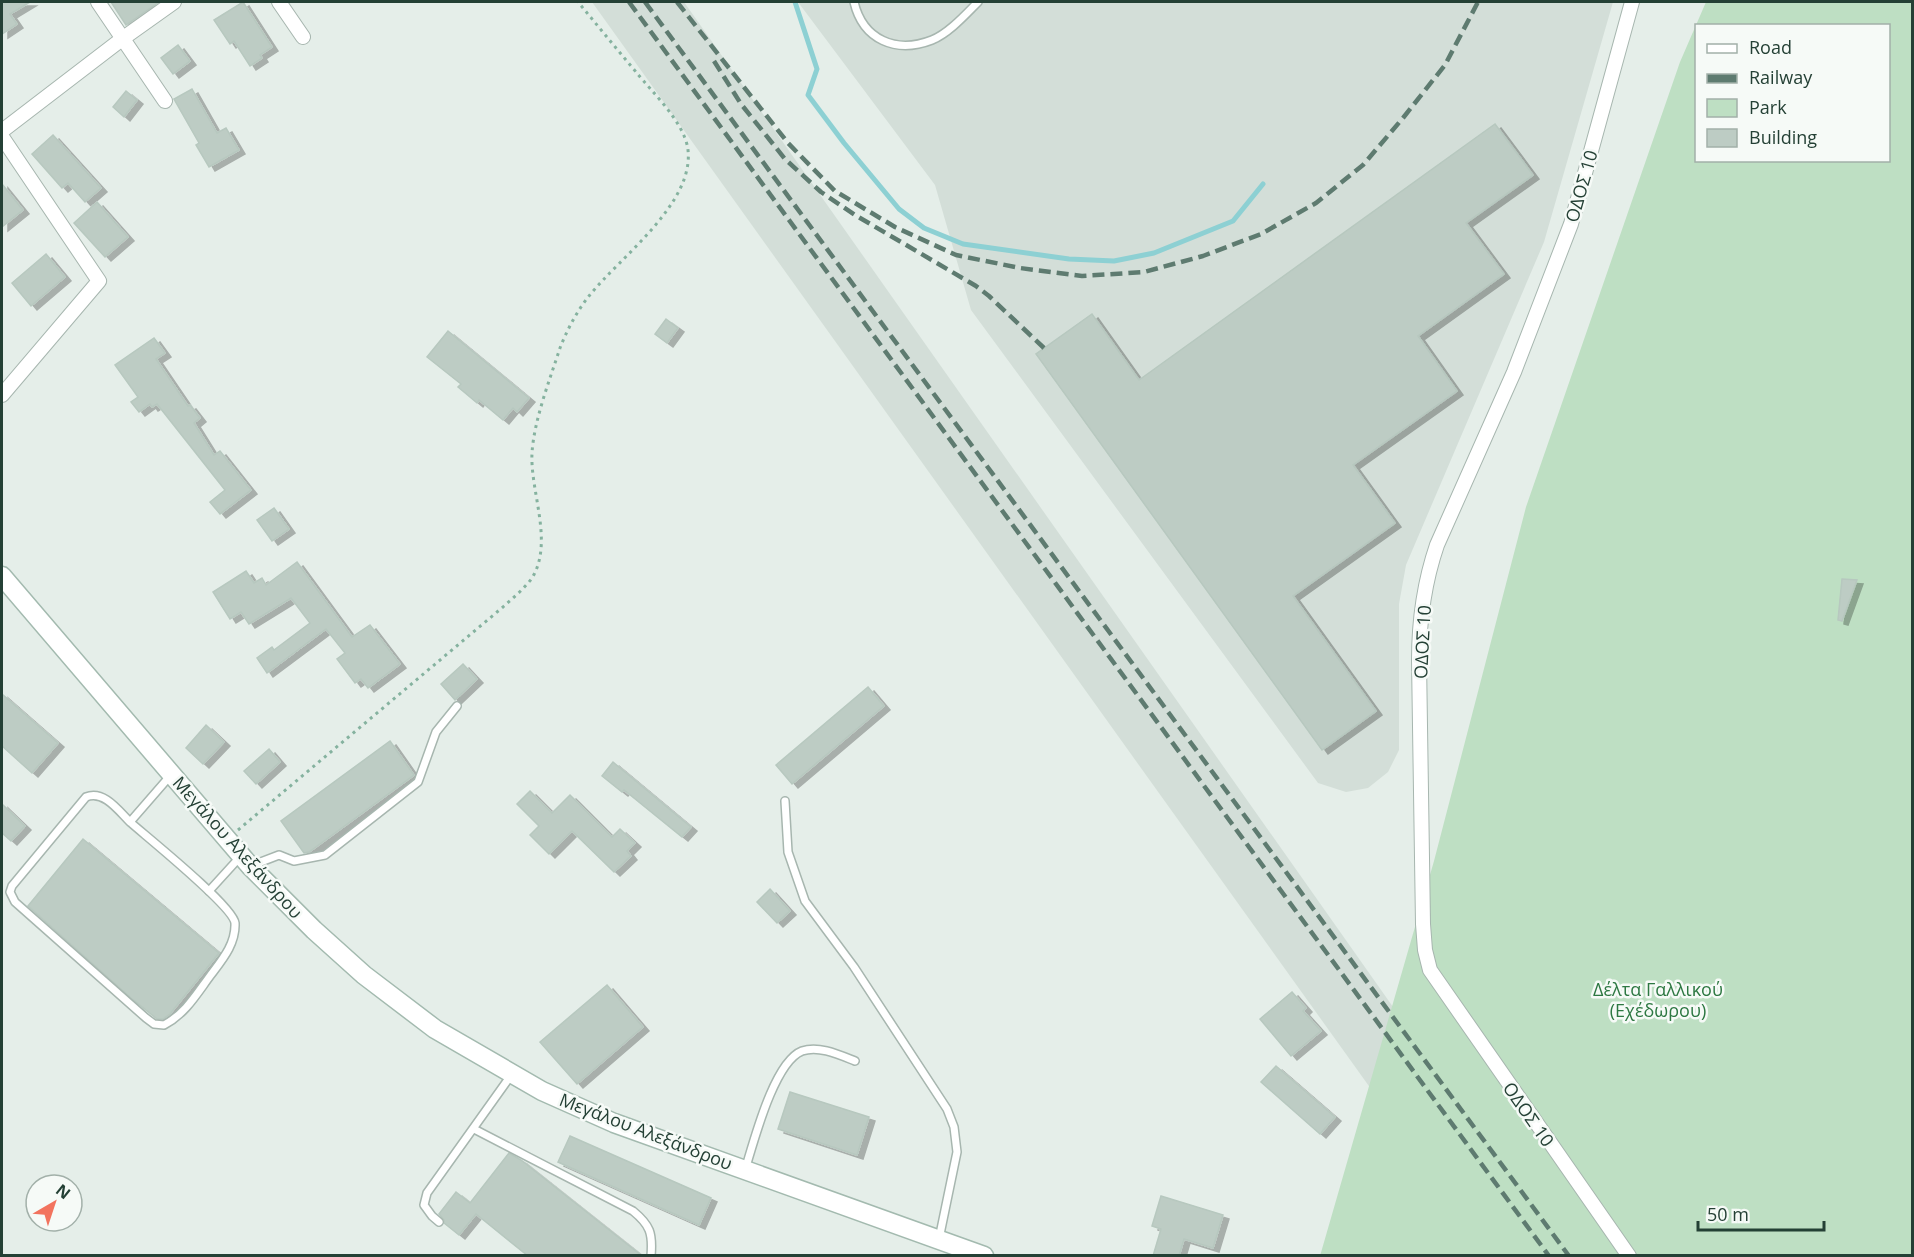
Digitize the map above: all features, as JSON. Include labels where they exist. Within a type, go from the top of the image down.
[{"type":"street","points":[[98,2],[165,101]]},
{"type":"street","points":[[2,131],[174,2]]},
{"type":"street","points":[[279,2],[303,37]]},
{"type":"street","name":"ΟΔΟΣ 10","points":[[1629,1256],[1430,970],[1425,950],[1423,924],[1419,631],[1430,564],[1437,545],[1514,372],[1571,224],[1632,2]]},
{"type":"street","points":[[2,137],[99,280],[2,395]]},
{"type":"street","name":"Μεγάλου Αλεξάνδρου","points":[[2,576],[246,861],[314,930],[364,975],[435,1029],[542,1091],[614,1123],[984,1256]]},
{"type":"lane","points":[[854,2],[866,30],[884,42],[909,46],[934,40],[960,20],[978,2]]},
{"type":"lane","points":[[209,891],[246,861],[279,855],[294,861],[326,855],[418,782],[436,732],[457,706]]},
{"type":"lane","points":[[130,822],[172,774]]},
{"type":"lane","points":[[93,794],[105,799],[130,822],[232,913],[235,923],[231,948],[184,1011],[164,1025],[154,1024],[15,902],[10,891],[86,797],[93,794]]},
{"type":"lane","points":[[785,801],[788,852],[806,901],[881,1006],[947,1109],[954,1127],[957,1152],[939,1239]]},
{"type":"lane","points":[[745,1170],[776,1080],[787,1063],[801,1051],[812,1049],[834,1053],[855,1061]]},
{"type":"lane","points":[[439,1222],[424,1205],[427,1193],[512,1074]]},
{"type":"lane","points":[[474,1129],[633,1211],[650,1230],[651,1256]]},
{"type":"path","points":[[228,838],[503,607],[532,577],[540,558],[542,535],[536,503],[532,453],[540,412],[561,345],[588,297],[667,210],[680,192],[687,170],[688,149],[681,130],[578,2]]},
{"type":"shaded area","points":[[592,2],[684,2],[1568,1255],[1490,1255]]},
{"type":"shaded area","points":[[798,2],[1613,2],[1544,242],[1406,565],[1399,604],[1399,750],[1388,772],[1368,788],[1346,792],[1318,783],[971,310],[935,185]]},
{"type":"green space","name":"Δέλτα Γαλλικού (Εχέδωρου)","points":[[1706,2],[1912,2],[1912,1255],[1320,1256],[1434,861],[1526,507],[1680,62],[1695,27],[1695,162],[1890,162],[1890,24],[1696,24]]},
{"type":"building","points":[[2,2],[30,2],[10,14],[17,24],[2,34]]},
{"type":"building","points":[[111,2],[159,2],[126,25]]},
{"type":"building","points":[[243,2],[272,47],[250,66],[234,41],[230,44],[214,20]]},
{"type":"building","points":[[178,45],[190,61],[173,74],[161,58]]},
{"type":"building","points":[[192,89],[217,133],[226,128],[239,150],[209,167],[196,145],[199,143],[174,99]]},
{"type":"building","points":[[126,91],[137,100],[124,117],[113,107]]},
{"type":"building","points":[[1495,124],[1533,175],[1466,223],[1504,274],[1418,336],[1457,391],[1353,465],[1395,523],[1293,596],[1376,711],[1322,750],[1036,354],[1092,314],[1139,380]]},
{"type":"building","points":[[53,135],[101,188],[85,202],[68,183],[62,188],[32,154]]},
{"type":"building","points":[[2,184],[23,210],[2,227]]},
{"type":"building","points":[[97,202],[128,237],[105,257],[74,223]]},
{"type":"building","points":[[46,254],[65,277],[31,306],[12,283]]},
{"type":"building","points":[[666,319],[678,328],[667,343],[655,334]]},
{"type":"building","points":[[448,331],[529,398],[517,412],[513,408],[503,420],[479,400],[477,403],[458,387],[461,384],[427,357]]},
{"type":"building","points":[[154,338],[165,353],[156,359],[188,406],[190,405],[200,418],[194,423],[214,455],[220,451],[251,490],[220,514],[210,502],[225,490],[157,404],[152,407],[150,404],[139,412],[131,402],[138,397],[115,365]]},
{"type":"building","points":[[274,508],[289,529],[272,541],[257,520]]},
{"type":"building","points":[[297,562],[352,637],[370,625],[400,664],[368,688],[361,679],[355,683],[337,659],[345,653],[326,629],[267,673],[257,658],[272,647],[274,650],[310,623],[291,598],[249,624],[241,612],[230,619],[213,592],[246,571],[254,583],[262,578],[266,585]]},
{"type":"building","points":[[1842,579],[1857,580],[1842,621],[1838,620]]},
{"type":"building","points":[[463,664],[477,679],[455,700],[441,684]]},
{"type":"building","points":[[868,687],[884,706],[792,784],[776,765]]},
{"type":"building","points":[[2,694],[58,743],[32,773],[2,746]]},
{"type":"building","points":[[206,725],[224,742],[203,764],[186,748]]},
{"type":"building","points":[[390,741],[414,775],[309,852],[304,853],[281,821]]},
{"type":"building","points":[[269,749],[280,762],[256,784],[244,771]]},
{"type":"building","points":[[613,762],[691,827],[682,837],[624,790],[622,792],[602,776]]},
{"type":"building","points":[[530,791],[552,813],[570,795],[612,837],[620,829],[635,843],[627,851],[631,856],[614,872],[572,831],[549,854],[530,835],[539,826],[517,804]]},
{"type":"building","points":[[2,804],[25,826],[11,841],[2,833]]},
{"type":"building","points":[[83,839],[219,953],[170,1014],[163,1019],[157,1019],[131,998],[28,906]]},
{"type":"building","points":[[770,889],[790,911],[777,923],[757,902]]},
{"type":"building","points":[[607,985],[643,1027],[577,1084],[540,1042]]},
{"type":"building","points":[[1292,992],[1306,1008],[1303,1011],[1321,1031],[1291,1056],[1260,1019]]},
{"type":"building","points":[[1276,1066],[1335,1117],[1320,1134],[1261,1082]]},
{"type":"building","points":[[790,1092],[869,1117],[857,1155],[778,1129]]},
{"type":"building","points":[[570,1136],[711,1198],[699,1225],[558,1162]]},
{"type":"building","points":[[509,1153],[521,1160],[642,1256],[528,1256],[476,1214],[459,1235],[444,1223],[439,1214],[456,1192],[470,1203]]},
{"type":"building","points":[[1161,1196],[1223,1215],[1213,1248],[1184,1239],[1179,1256],[1153,1256],[1161,1229],[1152,1226]]},
{"type":"waterway","points":[[795,2],[817,69],[808,95],[844,143],[899,209],[924,228],[963,244],[1069,259],[1114,261],[1154,253],[1233,221],[1263,184]]},
{"type":"railway","points":[[629,2],[1549,1256]]},
{"type":"railway","points":[[645,2],[1569,1256]]},
{"type":"railway","points":[[677,2],[788,143],[835,191],[895,227],[956,255],[1020,268],[1082,276],[1144,272],[1203,256],[1261,234],[1316,203],[1363,165],[1403,118],[1445,65],[1478,2]]},
{"type":"railway","points":[[714,61],[741,104],[785,159],[821,192],[855,215],[976,286],[1044,348]]}]
